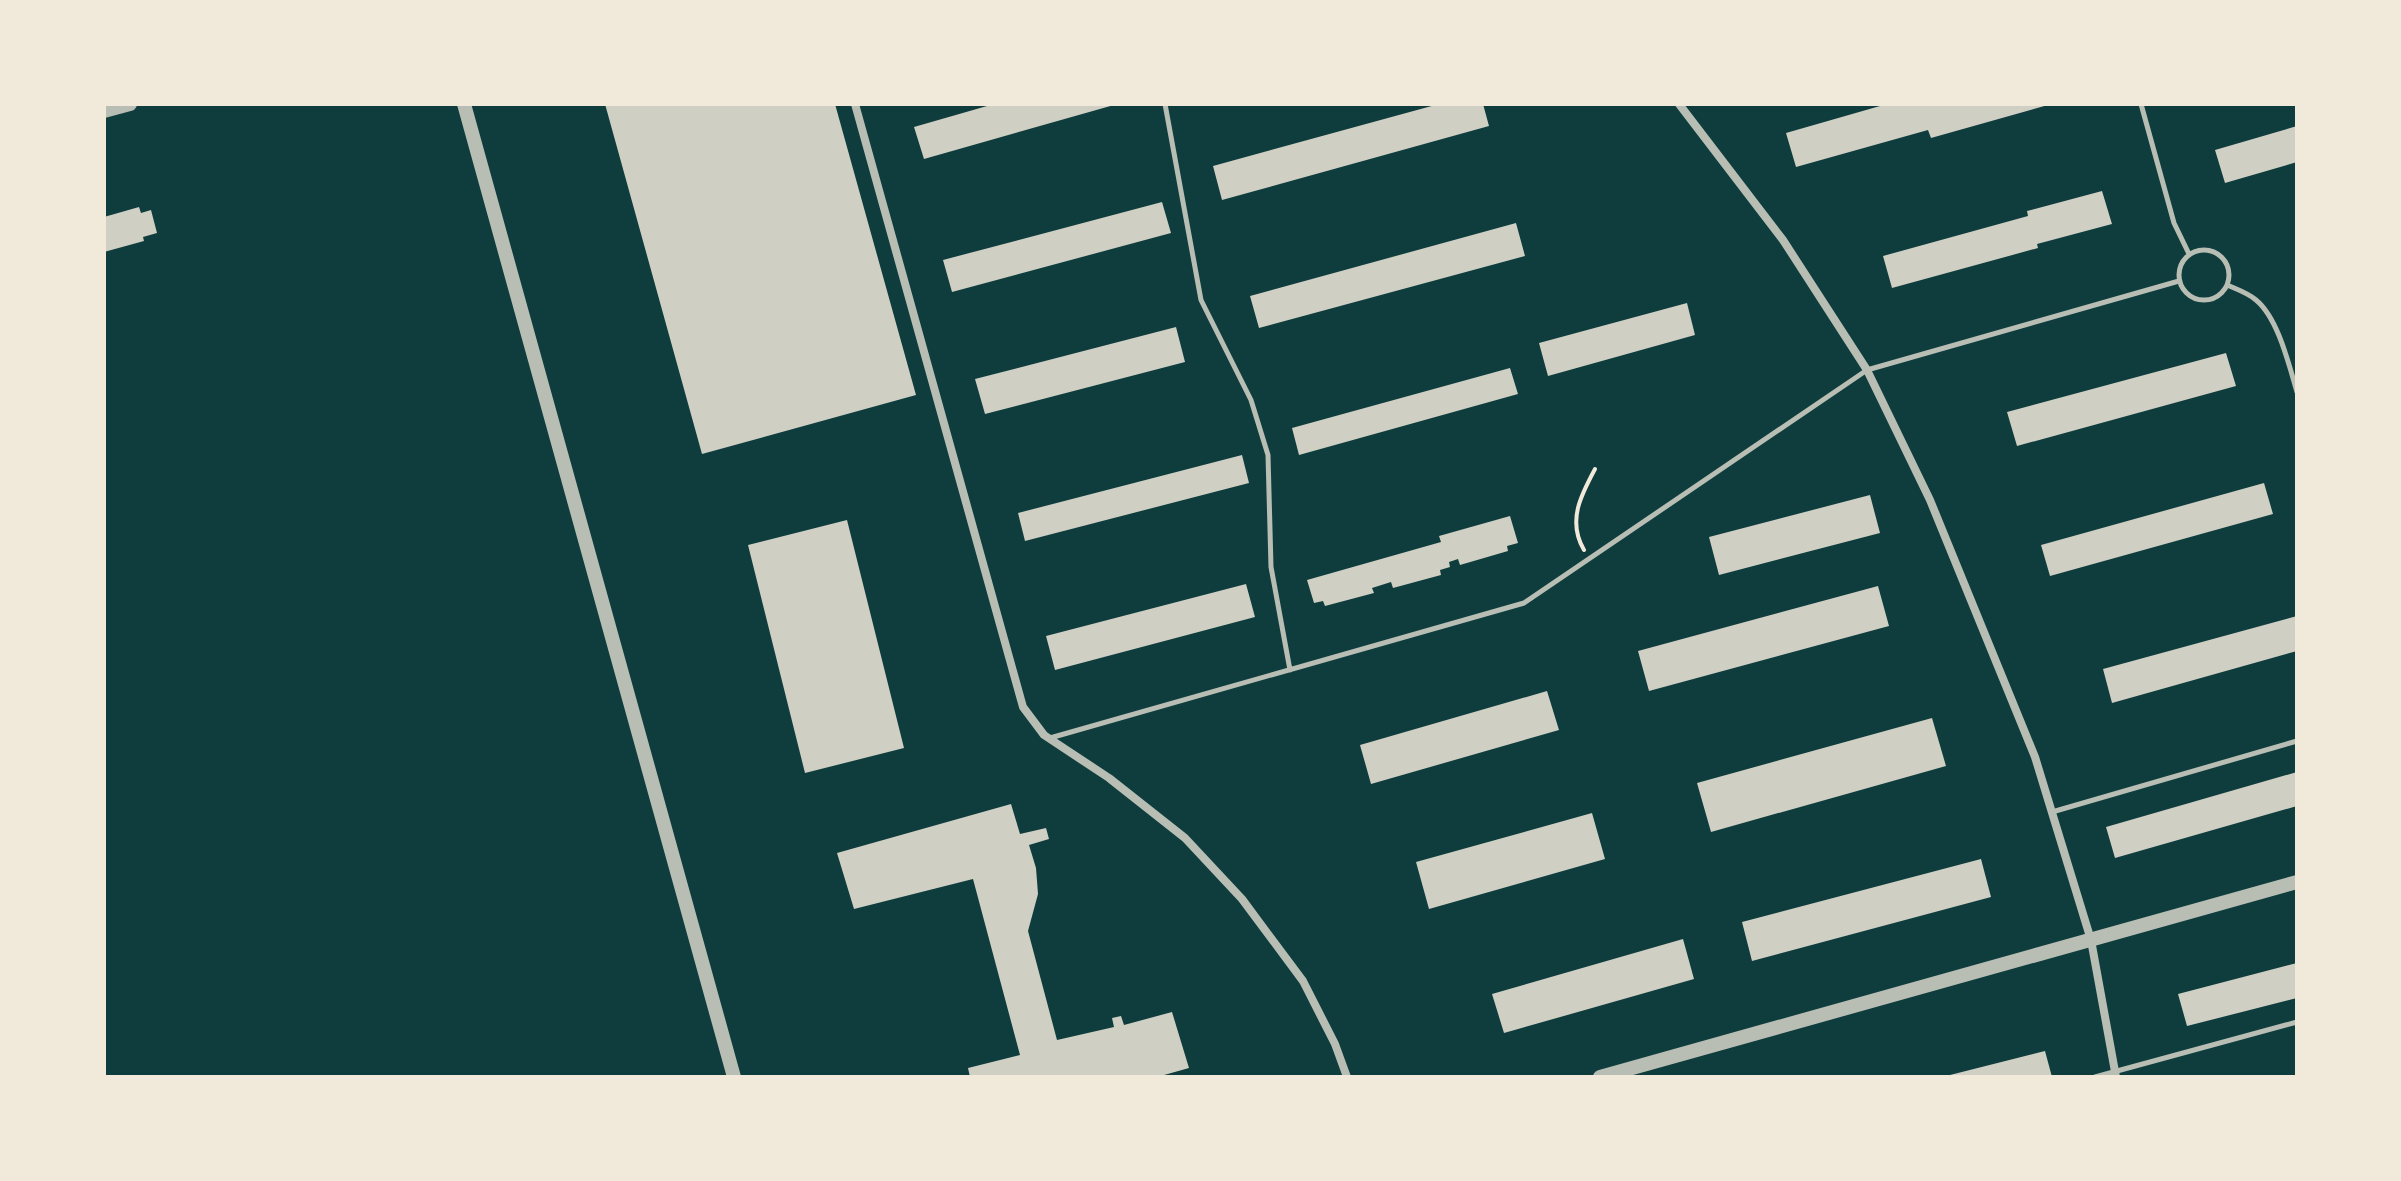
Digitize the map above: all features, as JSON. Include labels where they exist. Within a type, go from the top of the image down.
[{"type":"street","points":[[104,111],[130,104]]},
{"type":"street","points":[[464,104],[734,1077]]},
{"type":"street","points":[[855,104],[1023,707],[1049,739],[1109,778],[1185,838],[1242,899],[1303,981],[1335,1044],[1347,1077]]},
{"type":"street","points":[[1679,104],[1783,240],[1867,370],[1930,500],[2035,757],[2091,940],[2115,1074]]},
{"type":"street","points":[[1600,1077],[2297,882]]},
{"type":"lane","points":[[1165,104],[1201,300],[1251,400],[1268,455],[1271,567],[1290,670]]},
{"type":"lane","points":[[2141,104],[2174,223],[2189,254]]},
{"type":"lane","points":[[2208,249],[2225,259],[2229,268],[2227,285],[2220,295],[2201,300],[2191,297],[2179,281],[2182,262],[2189,254],[2208,249]]},
{"type":"lane","points":[[1049,739],[1524,603],[1867,370],[2179,281]]},
{"type":"lane","points":[[2227,285],[2256,300],[2271,320],[2297,392]]},
{"type":"lane","points":[[2052,812],[2297,741]]},
{"type":"lane","points":[[2095,1077],[2297,1022]]},
{"type":"path","points":[[1590,559],[1580,543],[1575,520],[1579,499],[1595,469]]},
{"type":"building","points":[[605,104],[835,104],[916,395],[702,454]]},
{"type":"building","points":[[994,104],[1114,105],[924,159],[914,127]]},
{"type":"building","points":[[1439,104],[1483,104],[1489,126],[1222,200],[1213,166]]},
{"type":"building","points":[[1887,104],[2048,105],[1931,138],[1928,130],[1796,167],[1786,133]]},
{"type":"building","points":[[2297,126],[2297,162],[2225,183],[2215,150]]},
{"type":"building","points":[[2102,191],[2112,224],[1892,288],[1883,256],[2028,216],[2027,211]]},
{"type":"building","points":[[1162,202],[1171,233],[952,292],[943,260]]},
{"type":"building","points":[[139,207],[141,213],[151,210],[157,233],[143,237],[144,241],[104,252],[104,217]]},
{"type":"building","points":[[1516,223],[1525,256],[1259,328],[1250,296]]},
{"type":"building","points":[[1687,303],[1695,335],[1548,376],[1539,343]]},
{"type":"building","points":[[1176,327],[1185,362],[985,414],[975,379]]},
{"type":"building","points":[[2226,353],[2236,386],[2017,446],[2007,412]]},
{"type":"building","points":[[1510,368],[1518,394],[1299,455],[1292,428]]},
{"type":"building","points":[[1242,455],[1249,483],[1025,541],[1018,513]]},
{"type":"building","points":[[2264,483],[2273,514],[2050,576],[2041,545]]},
{"type":"building","points":[[1870,495],[1880,533],[1719,575],[1709,537]]},
{"type":"building","points":[[1510,516],[1518,543],[1507,546],[1508,551],[1460,565],[1458,559],[1449,562],[1450,567],[1440,570],[1441,575],[1393,588],[1391,582],[1372,588],[1374,593],[1325,606],[1323,601],[1314,603],[1307,580],[1441,542],[1439,536]]},
{"type":"building","points":[[847,520],[904,748],[805,773],[748,545]]},
{"type":"building","points":[[1246,584],[1255,617],[1055,670],[1046,636]]},
{"type":"building","points":[[1878,586],[1889,626],[1649,691],[1638,651]]},
{"type":"building","points":[[2297,616],[2297,651],[2112,703],[2103,669]]},
{"type":"building","points":[[1547,691],[1559,730],[1371,784],[1360,745]]},
{"type":"building","points":[[1932,718],[1946,766],[1711,832],[1697,783]]},
{"type":"building","points":[[2297,772],[2297,806],[2115,858],[2106,827]]},
{"type":"building","points":[[1011,804],[1020,834],[1046,828],[1049,839],[1029,845],[1036,868],[1038,894],[1028,931],[1057,1040],[1114,1027],[1112,1018],[1121,1016],[1124,1025],[1172,1012],[1189,1068],[1157,1077],[970,1077],[968,1068],[1020,1055],[973,879],[854,909],[837,853]]},
{"type":"building","points":[[1592,813],[1605,859],[1429,909],[1416,862]]},
{"type":"building","points":[[1981,859],[1991,897],[1752,961],[1742,922]]},
{"type":"building","points":[[1683,939],[1694,979],[1504,1033],[1492,994]]},
{"type":"building","points":[[2297,963],[2297,998],[2187,1026],[2178,994]]},
{"type":"building","points":[[2045,1051],[2052,1077],[1946,1077],[1946,1076]]}]
